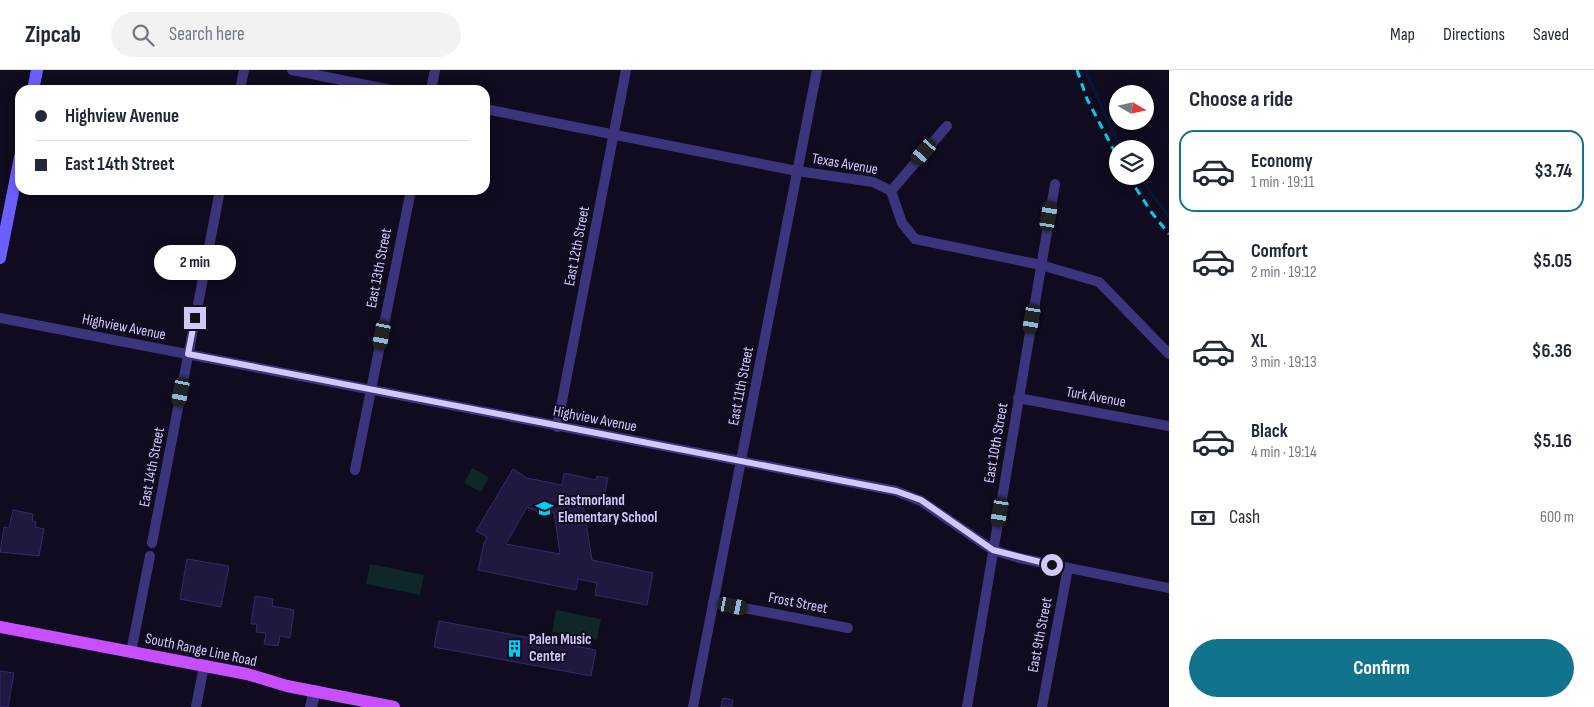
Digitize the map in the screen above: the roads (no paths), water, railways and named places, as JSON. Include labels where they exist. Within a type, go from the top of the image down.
[{"type":"main road","points":[[34,85],[37,70]]},
{"type":"main road","points":[[0,258],[15,182]]},
{"type":"main road","name":"South Range Line Road","points":[[0,627],[204,666],[394,707]]},
{"type":"street","points":[[241,85],[244,70]]},
{"type":"street","points":[[292,70],[366,85]]},
{"type":"street","points":[[432,85],[435,70]]},
{"type":"street","name":"East 12th Street","points":[[558,427],[626,70]]},
{"type":"street","name":"East 11th Street","points":[[693,707],[817,70]]},
{"type":"street","name":"Texas Avenue","points":[[490,109],[797,171],[873,182],[891,191],[902,224],[915,239],[1041,265],[1099,282],[1169,354]]},
{"type":"street","points":[[891,191],[947,126]]},
{"type":"street","name":"East 10th Street","points":[[967,707],[1054,184]]},
{"type":"street","name":"East 14th Street","points":[[152,543],[219,195]]},
{"type":"street","name":"East 13th Street","points":[[355,470],[410,195]]},
{"type":"street","name":"Highview Avenue","points":[[0,318],[896,491],[921,500],[993,550],[1020,558],[1169,588]]},
{"type":"street","name":"Turk Avenue","points":[[1018,398],[1169,426]]},
{"type":"street","points":[[132,652],[150,556]]},
{"type":"street","name":"East 9th Street","points":[[1042,707],[1068,568]]},
{"type":"street","name":"Frost Street","points":[[714,602],[848,628]]},
{"type":"street","points":[[196,707],[204,666]]},
{"type":"street","points":[[312,707],[314,691]]},
{"type":"waterway","points":[[1085,70],[1117,140]]},
{"type":"waterway","points":[[1146,185],[1169,217]]},
{"type":"railway","points":[[1077,70],[1087,99],[1109,141]]},
{"type":"railway","points":[[1134,185],[1152,213],[1169,234]]},
{"type":"place","name":"Eastmorland Elementary School","points":[[544,509]]},
{"type":"place","name":"Palen Music Center","points":[[515,648]]}]
